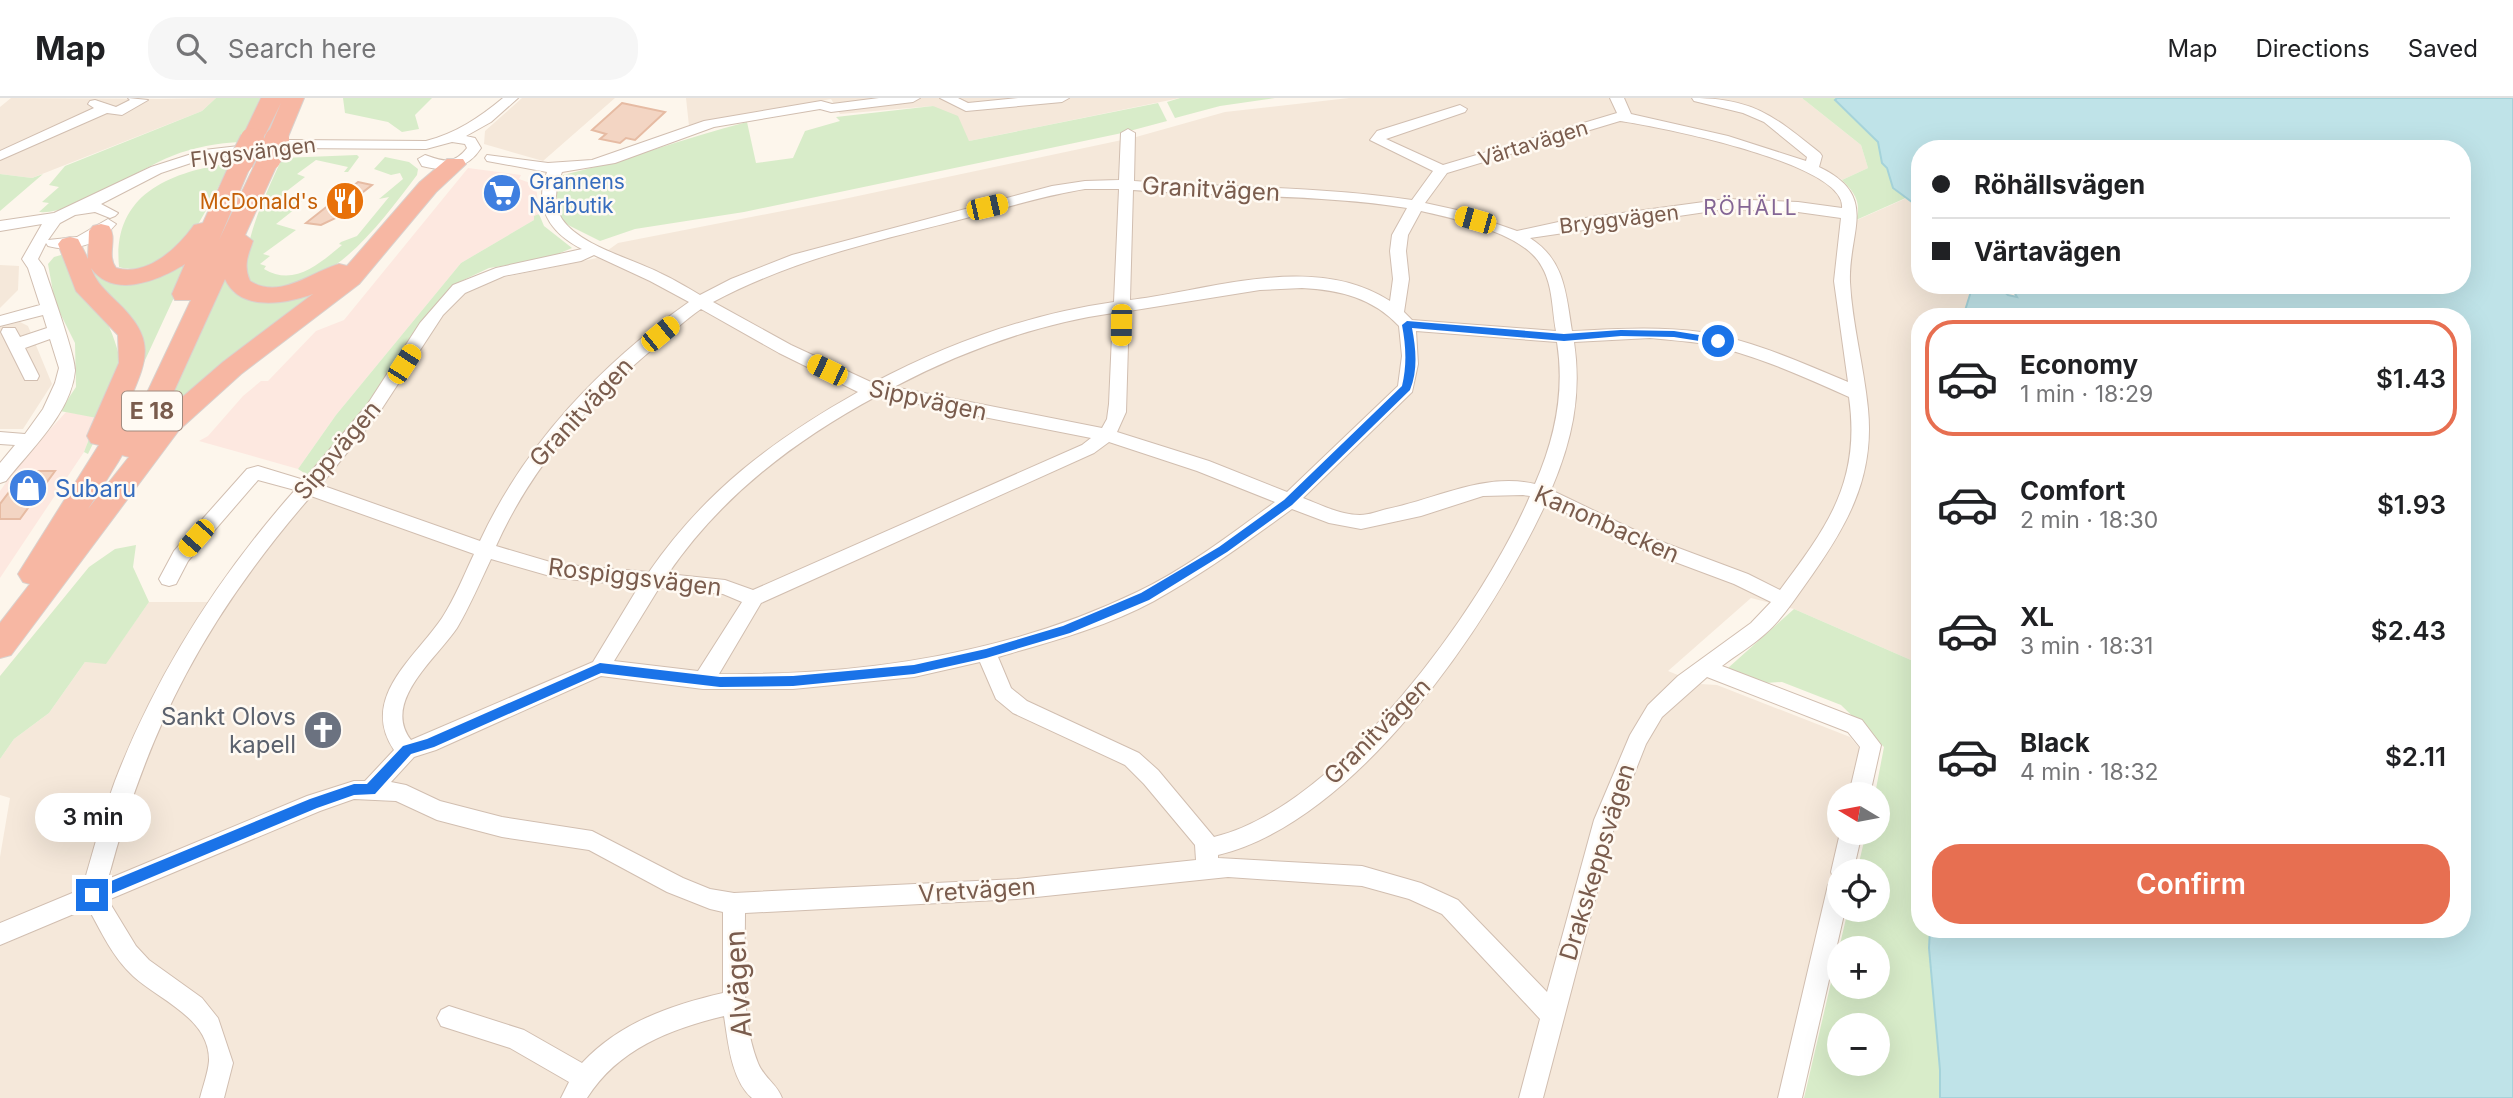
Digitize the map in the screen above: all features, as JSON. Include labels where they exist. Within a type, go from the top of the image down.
[{"type":"highway","name":"E 18","points":[[0,645],[149,417],[260,150],[272,98]]},
{"type":"highway","name":"E 18","points":[[0,619],[34,573],[108,455],[260,150],[293,98]]},
{"type":"highway","points":[[260,150],[233,274],[238,283],[247,290],[261,295],[275,295],[313,286],[348,266],[365,250],[419,180],[428,158]]},
{"type":"highway","points":[[105,222],[99,259],[107,273],[121,277],[156,271],[185,253],[260,150]]},
{"type":"highway","points":[[0,645],[170,423],[232,368],[351,278],[428,187],[464,151]]},
{"type":"highway","points":[[34,573],[48,530],[111,418],[132,363],[131,334],[85,285],[65,244]]},
{"type":"street","points":[[0,156],[105,103],[117,112],[141,100],[135,98]]},
{"type":"street","points":[[428,158],[464,151],[486,119],[511,98]]},
{"type":"street","points":[[492,158],[556,168],[617,159],[696,128],[746,117],[821,105],[831,108],[913,98]]},
{"type":"street","points":[[947,98],[966,107],[1062,98]]},
{"type":"street","points":[[1617,98],[1625,116],[1760,149],[1811,168],[1847,193],[1849,214]]},
{"type":"street","points":[[1699,98],[1748,110],[1769,119],[1815,156],[1811,168]]},
{"type":"street","points":[[0,934],[315,803],[354,790],[370,790],[407,750],[429,744],[600,668],[704,681],[793,681],[914,669],[986,653],[1066,629],[1145,597],[1223,550],[1288,502],[1406,387],[1411,370],[1411,346],[1401,318],[1399,243],[1406,222],[1416,205],[1442,170],[1377,140],[1382,134],[1460,109]]},
{"type":"street","name":"Värtavägen","points":[[1442,170],[1625,116]]},
{"type":"street","points":[[464,151],[486,119]]},
{"type":"street","points":[[1106,435],[1117,420],[1128,133]]},
{"type":"street","name":"Flygsvängen","points":[[59,217],[156,170],[204,154],[289,144],[428,158]]},
{"type":"street","name":"Flygsvängen","points":[[65,244],[105,222],[125,198],[150,181],[197,164],[300,151],[388,153],[415,161],[464,151],[492,158]]},
{"type":"street","points":[[556,168],[547,193],[552,218],[561,229],[594,249]]},
{"type":"street","name":"Granitvägen","points":[[407,750],[401,745],[394,729],[391,715],[393,708],[409,678],[450,621],[526,471],[575,413],[623,363],[701,301],[768,269],[863,239],[1086,185],[1124,184],[1192,191],[1345,194],[1416,205],[1475,220],[1515,236],[1544,257],[1555,277],[1570,383],[1566,416],[1540,492],[1497,579],[1440,667],[1404,712],[1362,753],[1282,820],[1207,858]]},
{"type":"street","name":"Bryggvägen","points":[[1515,236],[1563,226],[1726,204],[1797,207],[1849,214]]},
{"type":"street","points":[[80,209],[104,209],[105,222]]},
{"type":"street","name":"Drakskeppsvägen","points":[[1531,1098],[1605,820],[1628,759],[1655,712],[1703,667],[1758,629],[1784,600],[1831,535],[1850,496],[1858,459],[1860,411],[1842,281],[1849,214]]},
{"type":"street","points":[[0,226],[59,217]]},
{"type":"street","points":[[0,476],[56,404],[65,385],[67,368],[36,267],[30,259],[44,235],[59,217]]},
{"type":"street","points":[[0,226],[44,235],[65,244]]},
{"type":"street","points":[[36,267],[46,254],[65,244]]},
{"type":"street","name":"Sippvägen","points":[[92,895],[121,794],[186,655],[224,591],[306,487],[375,406],[451,295],[479,278],[581,256],[594,249],[656,276],[785,349],[874,392],[1106,435]]},
{"type":"street","points":[[600,668],[678,545],[732,486],[773,454],[874,392],[940,358],[975,344],[1070,315],[1279,283],[1302,283],[1346,288],[1401,318],[1564,337],[1650,333],[1702,338],[1767,356],[1857,393]]},
{"type":"street","points":[[8,333],[49,308]]},
{"type":"street","points":[[8,333],[56,331]]},
{"type":"street","points":[[8,333],[32,376]]},
{"type":"street","name":"Rospiggsvägen","points":[[169,579],[181,555],[253,474],[263,473],[484,550],[557,571],[725,587],[753,598],[1088,449],[1106,435]]},
{"type":"street","name":"Kanonbacken","points":[[1106,435],[1203,466],[1288,502],[1329,516],[1362,522],[1422,509],[1482,489],[1523,488],[1540,492],[1642,542],[1741,579],[1784,600]]},
{"type":"street","points":[[0,438],[27,440]]},
{"type":"street","points":[[704,681],[749,610],[753,598]]},
{"type":"street","points":[[986,653],[1003,693],[1020,707],[1132,759],[1203,838],[1207,858]]},
{"type":"street","points":[[1703,667],[1855,726],[1871,746],[1863,782]]},
{"type":"street","name":"Vretvägen","points":[[370,790],[398,792],[437,810],[502,827],[592,841],[675,885],[710,899],[734,903],[1017,888],[1207,858],[1228,867],[1362,876],[1413,890],[1450,907],[1552,1014]]},
{"type":"street","points":[[92,895],[128,954],[141,968],[194,1006],[210,1026],[220,1052],[221,1063],[212,1098]]},
{"type":"street","name":"Alvägen","points":[[734,903],[734,1002],[743,1052],[754,1085],[761,1094],[770,1098]]},
{"type":"street","points":[[1790,1098],[1830,922]]},
{"type":"street","points":[[449,1018],[515,1038],[579,1088],[612,1050],[637,1034],[695,1010],[734,1002]]},
{"type":"shaded area","points":[[11,98],[216,98],[202,111],[32,178],[0,174],[0,107]]},
{"type":"shaded area","points":[[522,98],[615,98],[543,161],[484,144],[485,131]]},
{"type":"shaded area","points":[[686,98],[1180,98],[969,141],[933,106],[840,114],[831,99],[689,126]]},
{"type":"shaded area","points":[[1349,98],[1802,98],[1861,145],[1868,168],[1842,180],[1838,177],[1830,183],[1857,220],[1909,197],[1911,199],[1911,294],[1970,294],[1966,308],[1911,308],[1911,660],[1794,609],[1751,598],[1668,671],[1700,684],[1717,685],[1850,737],[1860,749],[1853,782],[1827,782],[1827,845],[1839,845],[1836,859],[1827,859],[1827,897],[1780,1098],[0,1098],[0,946],[100,903],[112,871],[107,862],[129,791],[179,679],[241,575],[306,501],[313,498],[323,486],[317,483],[439,316],[461,292],[481,282],[597,258],[618,243],[839,200],[1136,137],[1225,112]]},
{"type":"shaded area","points":[[468,168],[521,175],[519,179],[536,185],[539,214],[534,216],[534,220],[461,263],[336,415],[298,469],[199,441],[208,436],[243,396],[261,381],[268,381],[316,331],[344,320]]},
{"type":"shaded area","points":[[0,265],[19,266],[18,290],[0,308]]},
{"type":"shaded area","points":[[20,322],[28,326],[52,384],[23,429],[0,429],[0,327]]},
{"type":"shaded area","points":[[66,412],[97,417],[84,452],[0,578],[0,491],[22,460]]},
{"type":"shaded area","points":[[149,602],[211,602],[146,718],[104,812],[82,891],[0,926],[0,857],[10,798],[0,795],[0,759],[14,739],[49,713],[85,662],[106,663]]},
{"type":"green space","points":[[216,98],[260,98],[241,142],[206,146],[180,153],[87,199],[54,211],[39,212],[49,203],[42,202],[59,187],[49,185],[65,166],[202,111]]},
{"type":"green space","points":[[343,98],[432,98],[415,115],[419,129],[402,132],[388,122],[345,113]]},
{"type":"green space","points":[[1180,98],[1275,98],[1220,106],[1175,118],[1167,102]]},
{"type":"green space","points":[[1802,98],[1837,98],[1835,101],[1878,142],[1911,182],[1911,200],[1908,197],[1856,220],[1856,198],[1842,180],[1868,168],[1861,145]]},
{"type":"green space","points":[[1158,103],[1167,121],[1122,133],[744,212],[635,229],[600,241],[556,219],[551,192],[563,175],[747,122],[756,163],[793,158],[805,131],[840,121],[836,117],[933,106],[958,116],[969,141]]},
{"type":"green space","points":[[359,157],[348,172],[344,172],[348,167],[316,160],[297,174],[305,177],[283,194],[302,200],[300,205],[276,224],[296,230],[263,254],[270,256],[260,264],[266,266],[264,269],[286,276],[306,271],[342,245],[339,244],[341,242],[357,236],[389,197],[379,199],[403,179],[400,173],[391,175],[374,169],[385,157],[409,162],[418,169],[417,175],[377,226],[345,258],[328,270],[309,280],[277,288],[261,287],[245,278],[252,231],[282,158]]},
{"type":"green space","points":[[231,163],[200,222],[181,247],[166,258],[147,266],[127,269],[119,267],[119,242],[125,221],[135,204],[167,181],[208,167]]},
{"type":"green space","points":[[0,174],[32,178],[43,174],[0,211]]},
{"type":"green space","points":[[539,214],[544,226],[572,248],[546,259],[489,268],[457,283],[436,306],[383,385],[309,476],[298,469],[336,415],[461,263],[534,220],[534,216]]},
{"type":"green space","points":[[94,243],[97,270],[109,281],[195,252],[134,384],[138,363],[91,276],[88,245]]},
{"type":"green space","points":[[68,253],[111,331],[120,364],[115,397],[88,454],[84,452],[97,418],[60,411],[76,387],[75,343],[55,303],[48,264],[54,257]]},
{"type":"green space","points":[[362,260],[155,429],[226,272],[233,292],[245,299],[266,302]]},
{"type":"green space","points":[[136,545],[133,567],[149,602],[106,664],[85,662],[49,713],[14,739],[0,759],[0,676],[89,567],[115,549]]},
{"type":"green space","points":[[1794,609],[1911,660],[1911,938],[1930,938],[1940,1098],[1804,1098],[1827,999],[1890,999],[1890,936],[1842,936],[1845,922],[1890,922],[1890,859],[1860,859],[1863,845],[1890,845],[1890,782],[1877,782],[1884,747],[1841,705],[1782,682],[1765,683],[1728,668]]},
{"type":"water","points":[[2513,98],[2513,1098],[1940,1098],[1929,948],[1930,938],[2471,938],[2471,308],[1966,308],[1970,294],[2007,294],[2017,297],[2015,294],[2471,294],[2471,140],[1911,140],[1911,201],[1893,188],[1887,168],[1882,163],[1878,142],[1835,100]]},
{"type":"building","points":[[622,103],[665,112],[635,140],[626,138],[620,143],[600,139],[606,134],[592,130]]},
{"type":"building","name":"McDonald's","points":[[358,182],[372,185],[353,200],[359,201],[342,215],[321,225],[306,223]]},
{"type":"building","name":"Subaru","points":[[25,471],[55,471],[20,519],[0,519],[0,504]]},
{"type":"place","name":"Grannens Närbutik","points":[[502,193]]},
{"type":"place","name":"McDonald's","points":[[345,201]]},
{"type":"place","name":"Subaru","points":[[28,488]]},
{"type":"place","name":"Sankt Olovs kapell","points":[[323,730]]},
{"type":"district","name":"RÖHÄLL","points":[[1751,207]]},
{"type":"route","points":[[92,895],[315,803],[354,790],[370,790],[407,750],[429,744],[600,668],[720,682],[793,681],[914,669],[986,653],[1066,629],[1145,597],[1223,550],[1288,502],[1406,387],[1411,370],[1411,346],[1407,325],[1564,337],[1621,333],[1674,334],[1718,341]]}]
